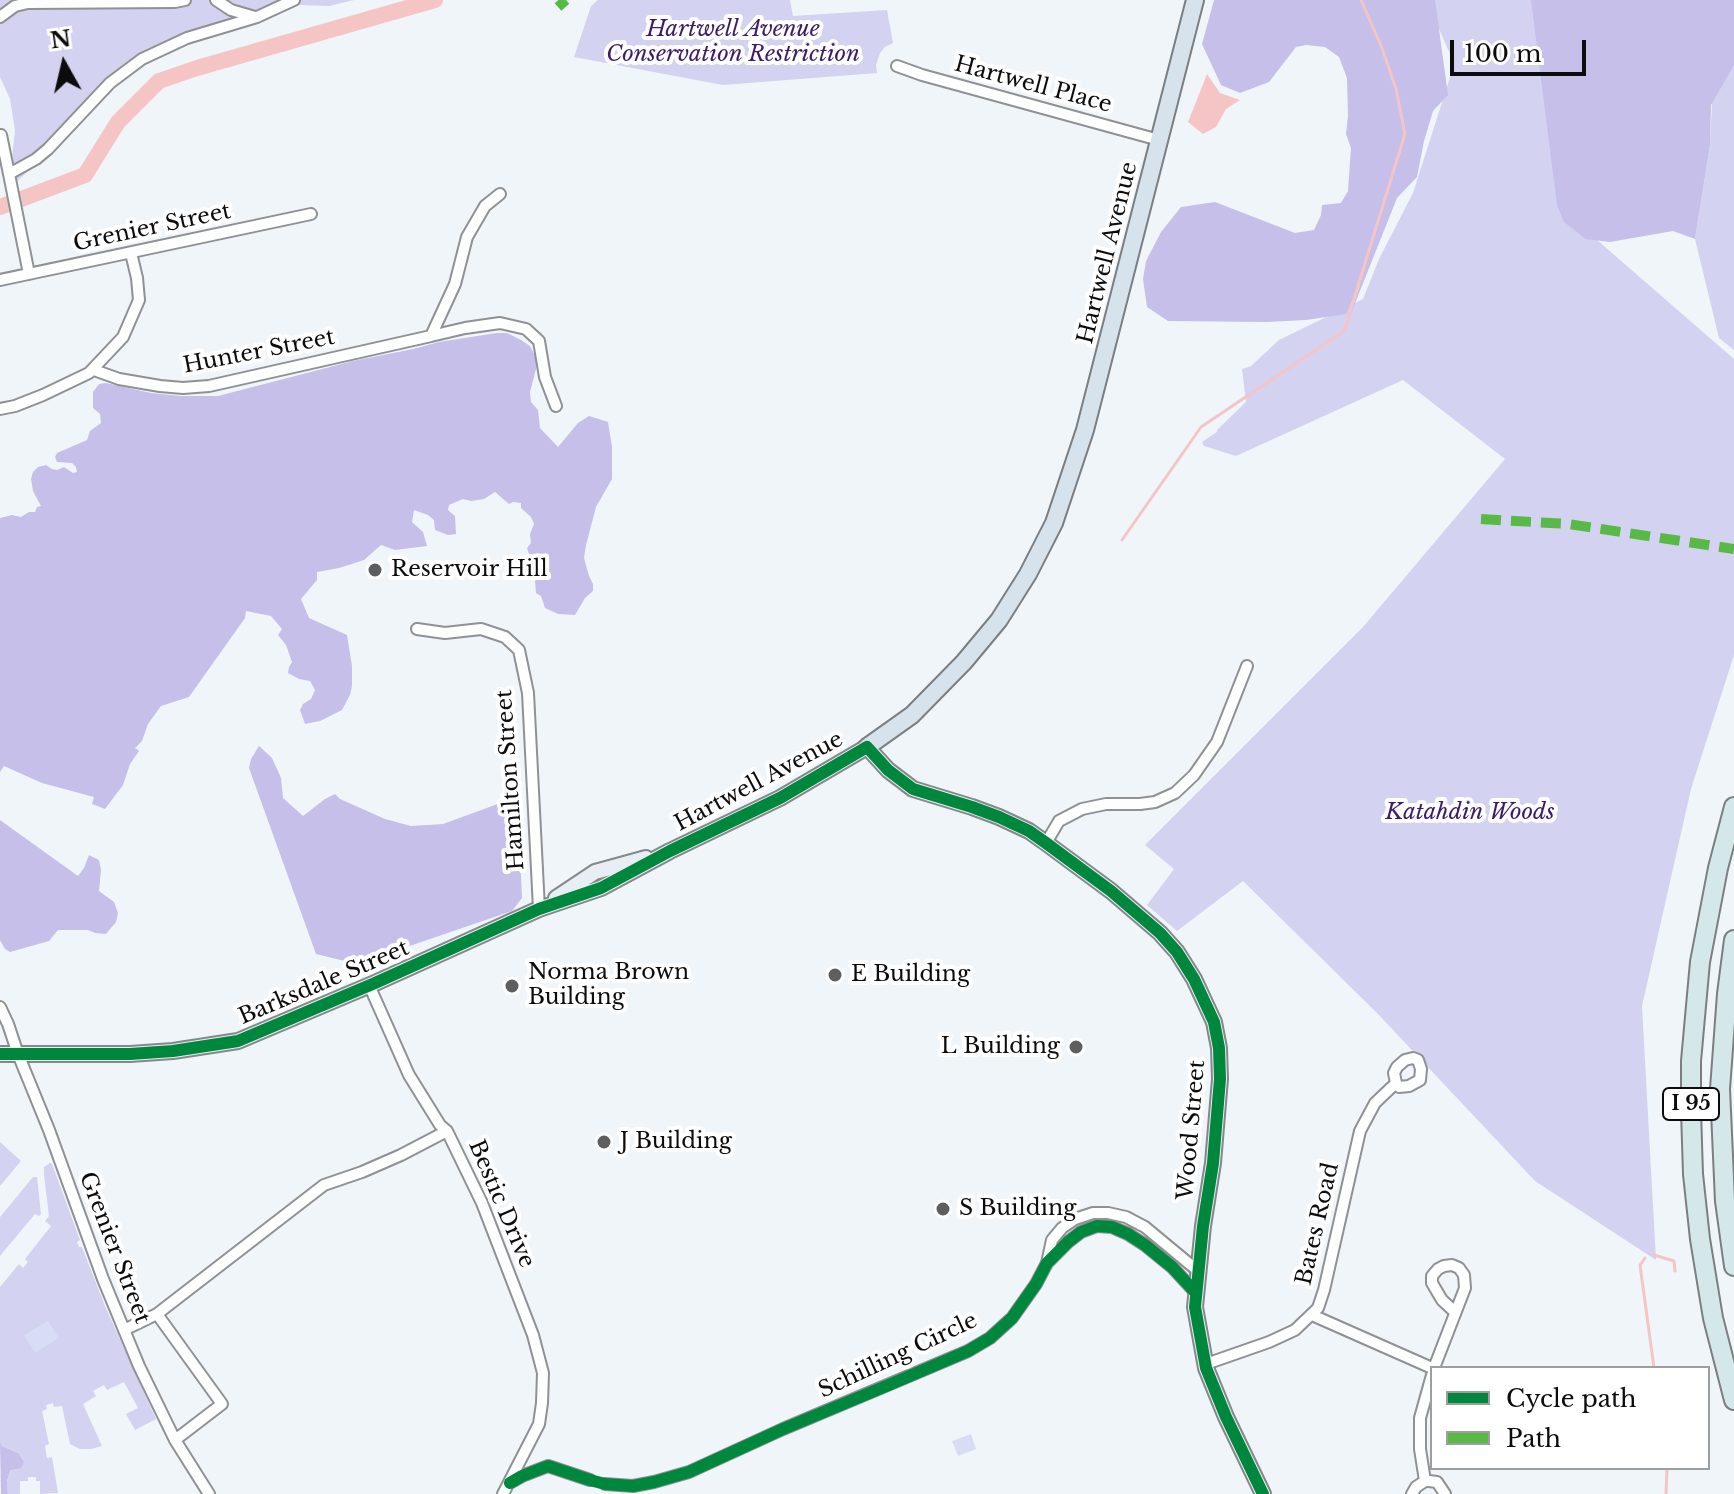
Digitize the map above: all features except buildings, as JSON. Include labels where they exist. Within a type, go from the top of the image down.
[{"type":"highway","name":"I 95","points":[[1734,807],[1718,868],[1700,962],[1691,1061],[1693,1174],[1702,1253],[1715,1328],[1734,1400]]},
{"type":"highway","name":"I 95","points":[[1734,940],[1720,1089],[1725,1201],[1734,1266]]},
{"type":"main road","name":"Hartwell Avenue","points":[[867,747],[912,715],[990,631],[1028,574],[1054,523],[1085,430],[1195,0]]},
{"type":"street","points":[[0,17],[15,6],[28,3],[185,0]]},
{"type":"street","points":[[216,0],[231,10],[257,17]]},
{"type":"street","points":[[9,174],[48,149],[110,83],[142,59],[187,38],[257,17],[294,0]]},
{"type":"street","name":"Hartwell Place","points":[[897,66],[1159,140]]},
{"type":"street","points":[[1,135],[29,274]]},
{"type":"street","points":[[431,336],[455,284],[467,237],[485,206],[500,194]]},
{"type":"street","name":"Grenier Street","points":[[0,280],[311,214]]},
{"type":"street","points":[[0,409],[43,395],[94,370],[123,337],[139,300],[131,253]]},
{"type":"street","name":"Hunter Street","points":[[94,370],[119,379],[160,386],[209,386],[465,328],[500,323],[526,329],[539,341],[545,377],[556,406]]},
{"type":"street","name":"Hamilton Street","points":[[417,629],[445,633],[481,629],[505,637],[519,650],[528,693],[539,909]]},
{"type":"street","points":[[1046,843],[1059,821],[1082,809],[1106,804],[1155,802],[1175,793],[1194,775],[1217,742],[1247,666]]},
{"type":"street","name":"Wood Street","points":[[867,747],[888,770],[913,789],[999,817],[1046,843],[1111,891],[1160,933],[1194,979],[1214,1022],[1219,1048],[1219,1108],[1195,1307],[1206,1364],[1226,1417],[1263,1494]]},
{"type":"street","name":"Hartwell Avenue","points":[[601,888],[780,798],[867,747]]},
{"type":"street","name":"Hartwell Avenue","points":[[595,872],[670,851]]},
{"type":"street","name":"Barksdale Street","points":[[539,909],[595,872]]},
{"type":"street","name":"Barksdale Street","points":[[0,1054],[130,1054],[238,1041],[539,909],[601,888]]},
{"type":"street","name":"Bestic Drive","points":[[369,985],[409,1075],[440,1125],[447,1131],[487,1216],[533,1335],[543,1373],[539,1424],[503,1494]]},
{"type":"street","name":"Grenier Street","points":[[0,1007],[139,1366],[175,1440],[209,1494]]},
{"type":"street","name":"Bates Road","points":[[1206,1364],[1295,1330],[1318,1308],[1360,1131],[1375,1103],[1396,1083]]},
{"type":"street","points":[[124,1330],[157,1314],[324,1185],[388,1161],[447,1131]]},
{"type":"street","name":"Schilling Circle","points":[[605,1484],[633,1486],[689,1472],[968,1351],[990,1338],[1012,1318],[1047,1263],[1052,1240],[1075,1219],[1093,1213],[1126,1217],[1145,1227],[1198,1271]]},
{"type":"street","name":"Schilling Circle","points":[[1047,1263],[1081,1232],[1097,1226],[1112,1227],[1145,1245],[1172,1267],[1196,1293]]},
{"type":"street","points":[[1434,1366],[1455,1312]]},
{"type":"street","points":[[157,1314],[222,1404],[175,1440]]},
{"type":"street","points":[[1312,1315],[1430,1367]]},
{"type":"street","points":[[1425,1481],[1420,1449],[1420,1418],[1430,1382]]},
{"type":"street","points":[[525,1451],[548,1466],[590,1480]]},
{"type":"street","points":[[510,1483],[548,1466]]},
{"type":"street","points":[[1412,1494],[1425,1481],[1437,1482],[1445,1494]]},
{"type":"green space","points":[[0,0],[354,0],[329,6],[297,5],[260,21],[157,55],[114,85],[76,123],[76,129],[16,182],[12,159],[15,130],[10,99],[0,77]]},
{"type":"green space","name":"Hartwell Avenue Conservation Restriction","points":[[598,0],[790,0],[793,16],[887,10],[893,43],[880,53],[877,73],[723,85],[574,57],[591,6]]},
{"type":"green space","name":"Katahdin Woods","points":[[1426,0],[1734,0],[1734,350],[1719,338],[1695,239],[1710,145],[1712,103],[1589,233],[1734,359],[1734,655],[1691,789],[1642,1006],[1656,1260],[1535,1181],[1378,1014],[1243,881],[1177,931],[1147,905],[1174,869],[1145,845],[1363,627],[1505,459],[1403,380],[1236,456],[1204,446],[1202,442],[1217,432],[1246,402],[1242,369],[1251,366],[1279,340],[1363,299],[1379,259],[1413,193],[1453,68],[1451,56]]},
{"type":"green space","points":[[0,1142],[21,1161],[0,1186]]},
{"type":"green space","points":[[50,1163],[80,1240],[77,1242],[79,1247],[82,1247],[156,1419],[135,1430],[126,1414],[138,1408],[124,1382],[107,1390],[104,1385],[93,1391],[96,1396],[83,1404],[102,1446],[80,1449],[70,1444],[62,1406],[54,1407],[53,1403],[46,1405],[47,1409],[42,1411],[49,1444],[45,1446],[47,1458],[52,1457],[58,1493],[40,1494],[40,1481],[36,1481],[36,1477],[28,1477],[28,1481],[20,1481],[20,1494],[8,1494],[7,1482],[18,1453],[2,1446],[0,1441],[0,1287],[19,1264],[23,1268],[28,1262],[25,1259],[51,1226],[45,1221],[49,1216],[44,1175],[44,1167]]},
{"type":"green space","points":[[33,1177],[37,1177],[41,1214],[35,1214],[0,1256],[0,1217]]},
{"type":"shaded area","points":[[1214,0],[1435,0],[1448,95],[1433,111],[1417,177],[1397,198],[1344,331],[1360,285],[1346,314],[1306,320],[1168,321],[1147,307],[1143,279],[1146,261],[1161,232],[1181,207],[1215,202],[1295,233],[1314,230],[1322,205],[1341,203],[1348,191],[1351,148],[1346,134],[1347,78],[1339,57],[1325,47],[1296,47],[1269,82],[1240,93],[1221,85],[1202,44]]},
{"type":"shaded area","points":[[1531,0],[1734,0],[1734,65],[1711,105],[1710,145],[1695,239],[1673,231],[1610,242],[1586,239],[1564,222],[1557,205]]},
{"type":"shaded area","points":[[1207,74],[1220,93],[1240,100],[1226,109],[1216,127],[1203,134],[1188,122]]},
{"type":"shaded area","points":[[507,333],[530,346],[536,358],[531,402],[538,410],[540,428],[558,447],[578,423],[589,416],[608,422],[612,479],[596,507],[584,558],[593,591],[575,615],[558,614],[545,608],[541,596],[536,593],[535,581],[542,576],[527,548],[531,543],[534,524],[521,508],[521,503],[509,504],[495,492],[484,499],[463,499],[449,505],[448,510],[455,516],[456,534],[448,535],[435,530],[434,520],[428,515],[414,510],[412,522],[423,532],[427,546],[395,550],[381,545],[364,560],[317,572],[317,580],[301,599],[309,618],[347,635],[352,686],[342,710],[320,721],[305,724],[300,710],[315,690],[310,681],[288,673],[292,662],[286,645],[278,635],[282,629],[271,616],[246,611],[245,618],[189,697],[161,706],[148,724],[142,741],[135,748],[139,751],[130,764],[123,785],[105,809],[92,804],[94,797],[42,783],[4,766],[0,772],[0,518],[12,515],[21,517],[41,506],[31,479],[38,467],[46,465],[57,470],[64,467],[77,472],[72,463],[57,462],[55,457],[57,453],[87,440],[90,431],[101,423],[100,414],[93,408],[93,392],[99,384],[151,393],[218,396],[353,361]]},
{"type":"shaded area","points":[[259,746],[272,758],[281,778],[283,798],[303,816],[335,794],[385,819],[411,826],[443,824],[495,805],[517,792],[522,898],[512,911],[357,964],[316,954],[249,768]]},
{"type":"shaded area","points":[[0,820],[78,876],[89,855],[99,860],[99,891],[114,902],[118,913],[116,922],[106,934],[88,930],[58,930],[49,941],[10,952],[5,949],[0,940]]},
{"type":"shaded area","points":[[48,1321],[59,1338],[35,1353],[24,1335]]},
{"type":"shaded area","points":[[971,1434],[976,1449],[958,1456],[952,1441]]},
{"type":"shaded area","points":[[0,1441],[2,1446],[18,1453],[24,1462],[21,1468],[11,1470],[7,1481],[8,1494],[1,1494]]},
{"type":"waterway","points":[[0,207],[85,175],[118,122],[159,81],[435,0]]},
{"type":"waterway","points":[[1122,540],[1201,427],[1344,331],[1405,134],[1396,89],[1361,0]]},
{"type":"waterway","points":[[1654,1255],[1674,1261],[1675,1271]]},
{"type":"waterway","points":[[1645,1258],[1640,1265],[1654,1366]]},
{"type":"waterway","points":[[1666,1494],[1667,1470]]},
{"type":"marked path","points":[[558,7],[566,0]]},
{"type":"marked path","points":[[1481,519],[1568,524],[1734,549]]},
{"type":"cycle path","points":[[0,1054],[130,1054],[238,1041],[539,909],[601,888],[780,798],[867,747],[888,770],[913,789],[999,817],[1046,843],[1111,891],[1160,933],[1194,979],[1214,1022],[1220,1079],[1195,1307],[1206,1368],[1263,1494]]},
{"type":"cycle path","points":[[510,1483],[548,1466],[605,1484],[633,1486],[689,1472],[968,1351],[990,1338],[1012,1318],[1047,1263],[1068,1242],[1081,1232],[1097,1226],[1112,1227],[1145,1245],[1172,1267],[1196,1293]]},
{"type":"place","name":"Reservoir Hill","points":[[375,570]]},
{"type":"place","name":"E Building","points":[[835,975]]},
{"type":"place","name":"Norma Brown Building","points":[[512,986]]},
{"type":"place","name":"L Building","points":[[1076,1047]]},
{"type":"place","name":"J Building","points":[[604,1142]]},
{"type":"place","name":"S Building","points":[[943,1209]]}]
